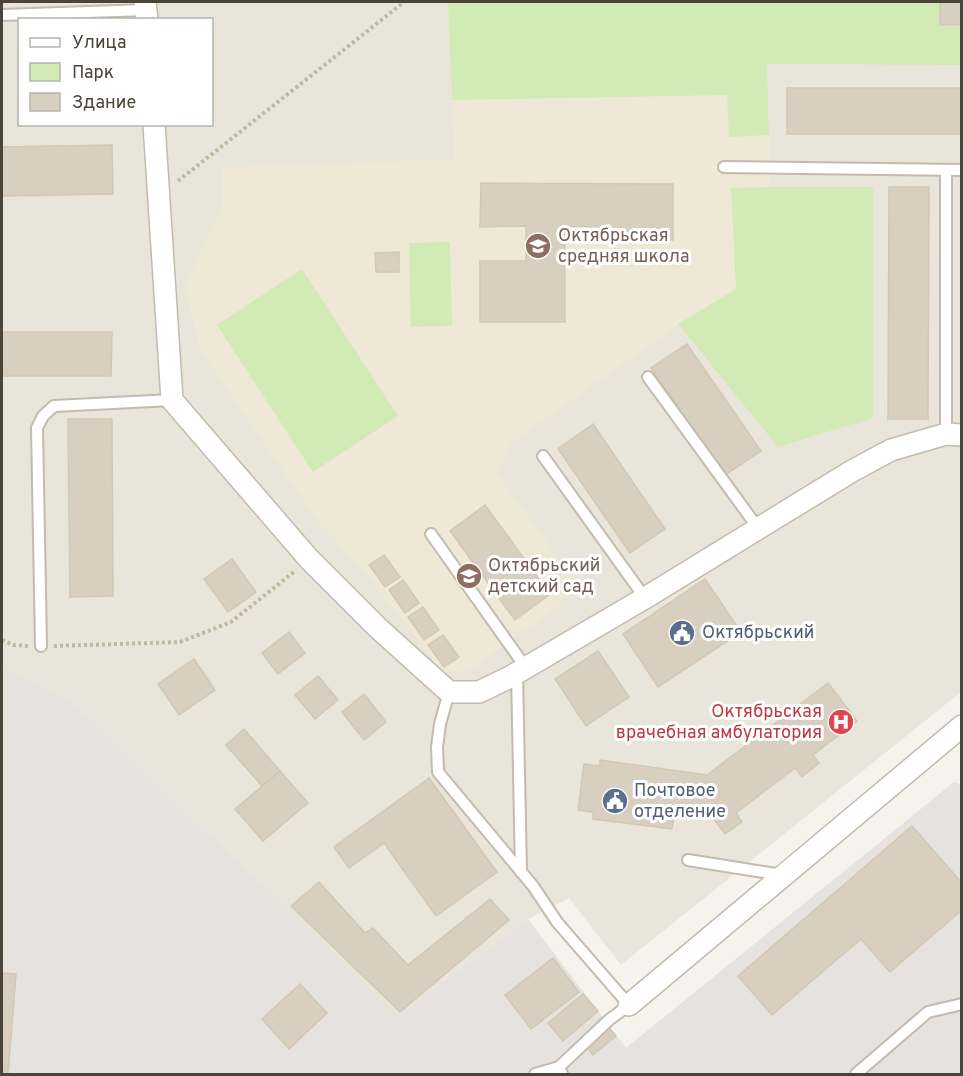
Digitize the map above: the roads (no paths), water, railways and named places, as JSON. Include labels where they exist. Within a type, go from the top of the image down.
[{"type":"street","points":[[154,126],[172,400],[309,559],[378,628],[449,692],[479,692],[522,670],[645,598],[852,471],[891,450],[954,434]]},
{"type":"street","points":[[629,1005],[962,726]]},
{"type":"lane","points":[[2,15],[146,10]]},
{"type":"lane","points":[[724,167],[962,170]]},
{"type":"lane","points":[[946,171],[954,434]]},
{"type":"lane","points":[[648,377],[758,528]]},
{"type":"lane","points":[[41,646],[37,428],[42,416],[54,406],[172,400]]},
{"type":"lane","points":[[543,456],[645,598]]},
{"type":"lane","points":[[431,534],[522,670],[521,872]]},
{"type":"lane","points":[[449,692],[440,724],[437,747],[438,772],[521,872],[557,922],[629,1005],[609,1020],[560,1071],[535,1074]]},
{"type":"lane","points":[[688,860],[783,875]]},
{"type":"lane","points":[[856,1074],[928,1012],[962,1004]]},
{"type":"place","name":"Октябрьская средняя школа","points":[[538,246]]},
{"type":"place","name":"Октябрьский детский сад","points":[[469,576]]},
{"type":"place","name":"Октябрьский","points":[[682,633]]},
{"type":"place","name":"Октябрьская врачебная амбулатория","points":[[841,722]]},
{"type":"place","name":"Почтовое отделение","points":[[615,801]]}]
